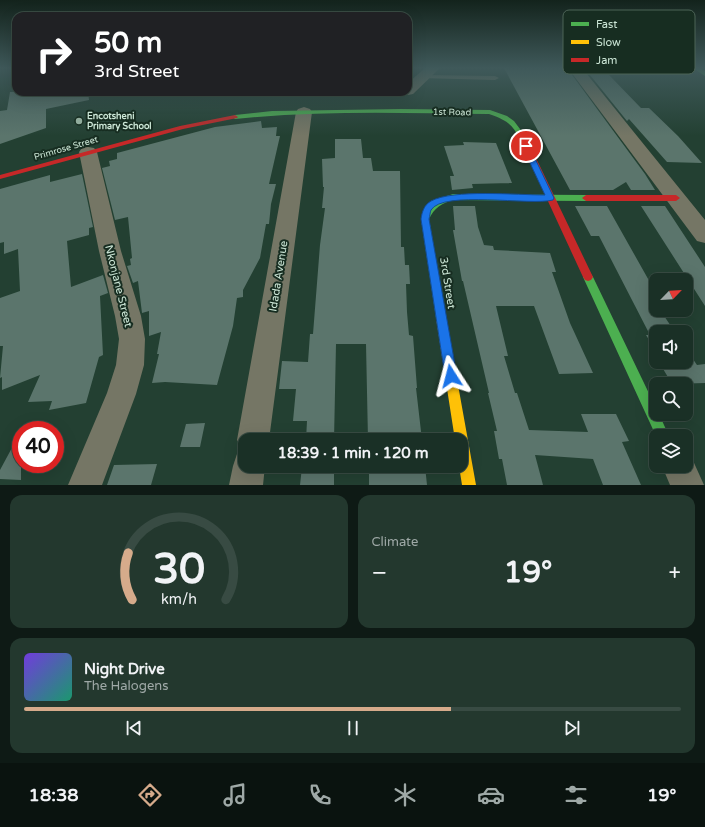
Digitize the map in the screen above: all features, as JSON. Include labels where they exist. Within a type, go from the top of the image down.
[{"type":"main road","name":"1st Road","points":[[304,112],[490,112],[505,116],[512,122],[520,133],[660,429]]},
{"type":"main road","name":"Primrose Street","points":[[0,177],[207,121],[265,113],[304,112]]},
{"type":"main road","name":"3rd Street","points":[[469,485],[425,219],[427,209],[434,203],[453,197],[550,198]]},
{"type":"main road","points":[[550,198],[676,198]]},
{"type":"street","points":[[593,91],[705,235]]},
{"type":"street","points":[[401,111],[406,96]]},
{"type":"street","name":"Idada Avenue","points":[[254,433],[304,112]]},
{"type":"street","name":"Nkonjane Street","points":[[85,485],[121,394],[130,365],[132,339],[128,316],[110,250],[88,152]]},
{"type":"street","points":[[246,485],[248,473]]},
{"type":"street","points":[[681,473],[687,485]]},
{"type":"building","points":[[516,91],[584,91],[645,174],[655,190],[631,190],[626,182],[613,190],[570,190]]},
{"type":"building","points":[[603,91],[624,91],[641,108],[649,108],[678,136],[702,163],[667,162],[629,119],[627,121]]},
{"type":"building","points":[[10,92],[12,92],[12,96],[88,96],[89,100],[46,109],[46,128],[0,144],[0,111],[7,110]]},
{"type":"building","points":[[261,121],[262,128],[277,127],[276,136],[280,136],[269,184],[276,184],[271,204],[269,224],[266,224],[260,258],[243,290],[243,297],[237,298],[233,326],[217,385],[165,382],[152,383],[159,354],[157,354],[161,332],[149,336],[149,311],[142,313],[138,281],[133,283],[127,266],[131,265],[130,259],[132,258],[128,217],[115,220],[102,168],[110,166],[109,161],[117,159],[117,153],[215,127]]},
{"type":"building","points":[[335,139],[361,139],[363,158],[371,158],[373,171],[400,171],[401,247],[404,247],[405,265],[409,265],[410,284],[406,284],[407,312],[409,335],[413,336],[416,388],[421,433],[368,433],[366,344],[336,344],[334,433],[306,433],[307,421],[293,421],[296,389],[279,389],[282,361],[308,362],[310,334],[313,334],[320,245],[325,208],[322,208],[324,187],[322,159],[335,158]]},
{"type":"building","points":[[463,142],[496,143],[512,183],[472,184],[473,188],[452,190],[450,176],[454,176],[444,146],[464,145]]},
{"type":"building","points":[[82,174],[93,227],[89,228],[89,235],[67,241],[71,287],[103,275],[108,293],[100,296],[103,355],[99,357],[86,403],[49,410],[52,401],[28,402],[40,375],[2,390],[2,377],[0,378],[3,346],[0,346],[0,298],[20,291],[18,249],[4,254],[4,242],[0,243],[0,189],[50,175],[50,182]]},
{"type":"building","points":[[453,206],[475,206],[478,227],[484,245],[493,246],[494,250],[550,253],[556,272],[552,272],[570,323],[593,373],[559,374],[534,306],[496,306],[508,356],[504,356],[515,393],[517,393],[529,430],[588,432],[581,414],[616,414],[629,441],[622,442],[641,485],[603,485],[593,459],[535,455],[543,485],[507,485],[502,459],[499,459],[494,431],[497,431],[489,393],[462,281],[453,230],[455,230]]},
{"type":"building","points":[[575,206],[607,206],[649,281],[649,317],[665,317],[670,325],[649,325],[649,333],[599,236],[591,236]]},
{"type":"building","points":[[641,206],[665,206],[705,267],[705,306],[693,287],[693,273],[684,273]]},
{"type":"building","points":[[693,359],[697,365],[705,364],[705,383],[693,383],[693,377],[668,377],[663,369],[693,369]]},
{"type":"building","points":[[205,423],[200,447],[180,447],[186,424]]},
{"type":"building","points":[[12,448],[12,473],[21,473],[21,480],[0,479],[0,470]]},
{"type":"building","points":[[157,464],[151,485],[107,485],[114,465]]},
{"type":"building","points":[[301,473],[334,473],[334,485],[300,485]]},
{"type":"building","points":[[369,473],[426,473],[427,485],[369,485]]},
{"type":"traffic: fast","points":[[235,117],[272,113],[401,111],[490,112],[505,117],[512,122],[520,133],[532,158]]},
{"type":"traffic: fast","points":[[441,318],[425,219],[432,207],[439,202],[453,197],[586,198]]},
{"type":"traffic: fast","points":[[588,277],[660,429]]},
{"type":"traffic: slow","points":[[441,318],[469,485]]},
{"type":"traffic: jam","points":[[0,177],[182,127],[235,117]]},
{"type":"traffic: jam","points":[[532,158],[588,277]]},
{"type":"traffic: jam","points":[[586,198],[676,198]]},
{"type":"place","name":"Encotsheni Primary School","points":[[79,121]]},
{"type":"route","points":[[451,376],[425,219],[427,209],[434,203],[453,197],[550,198],[526,146]]}]
